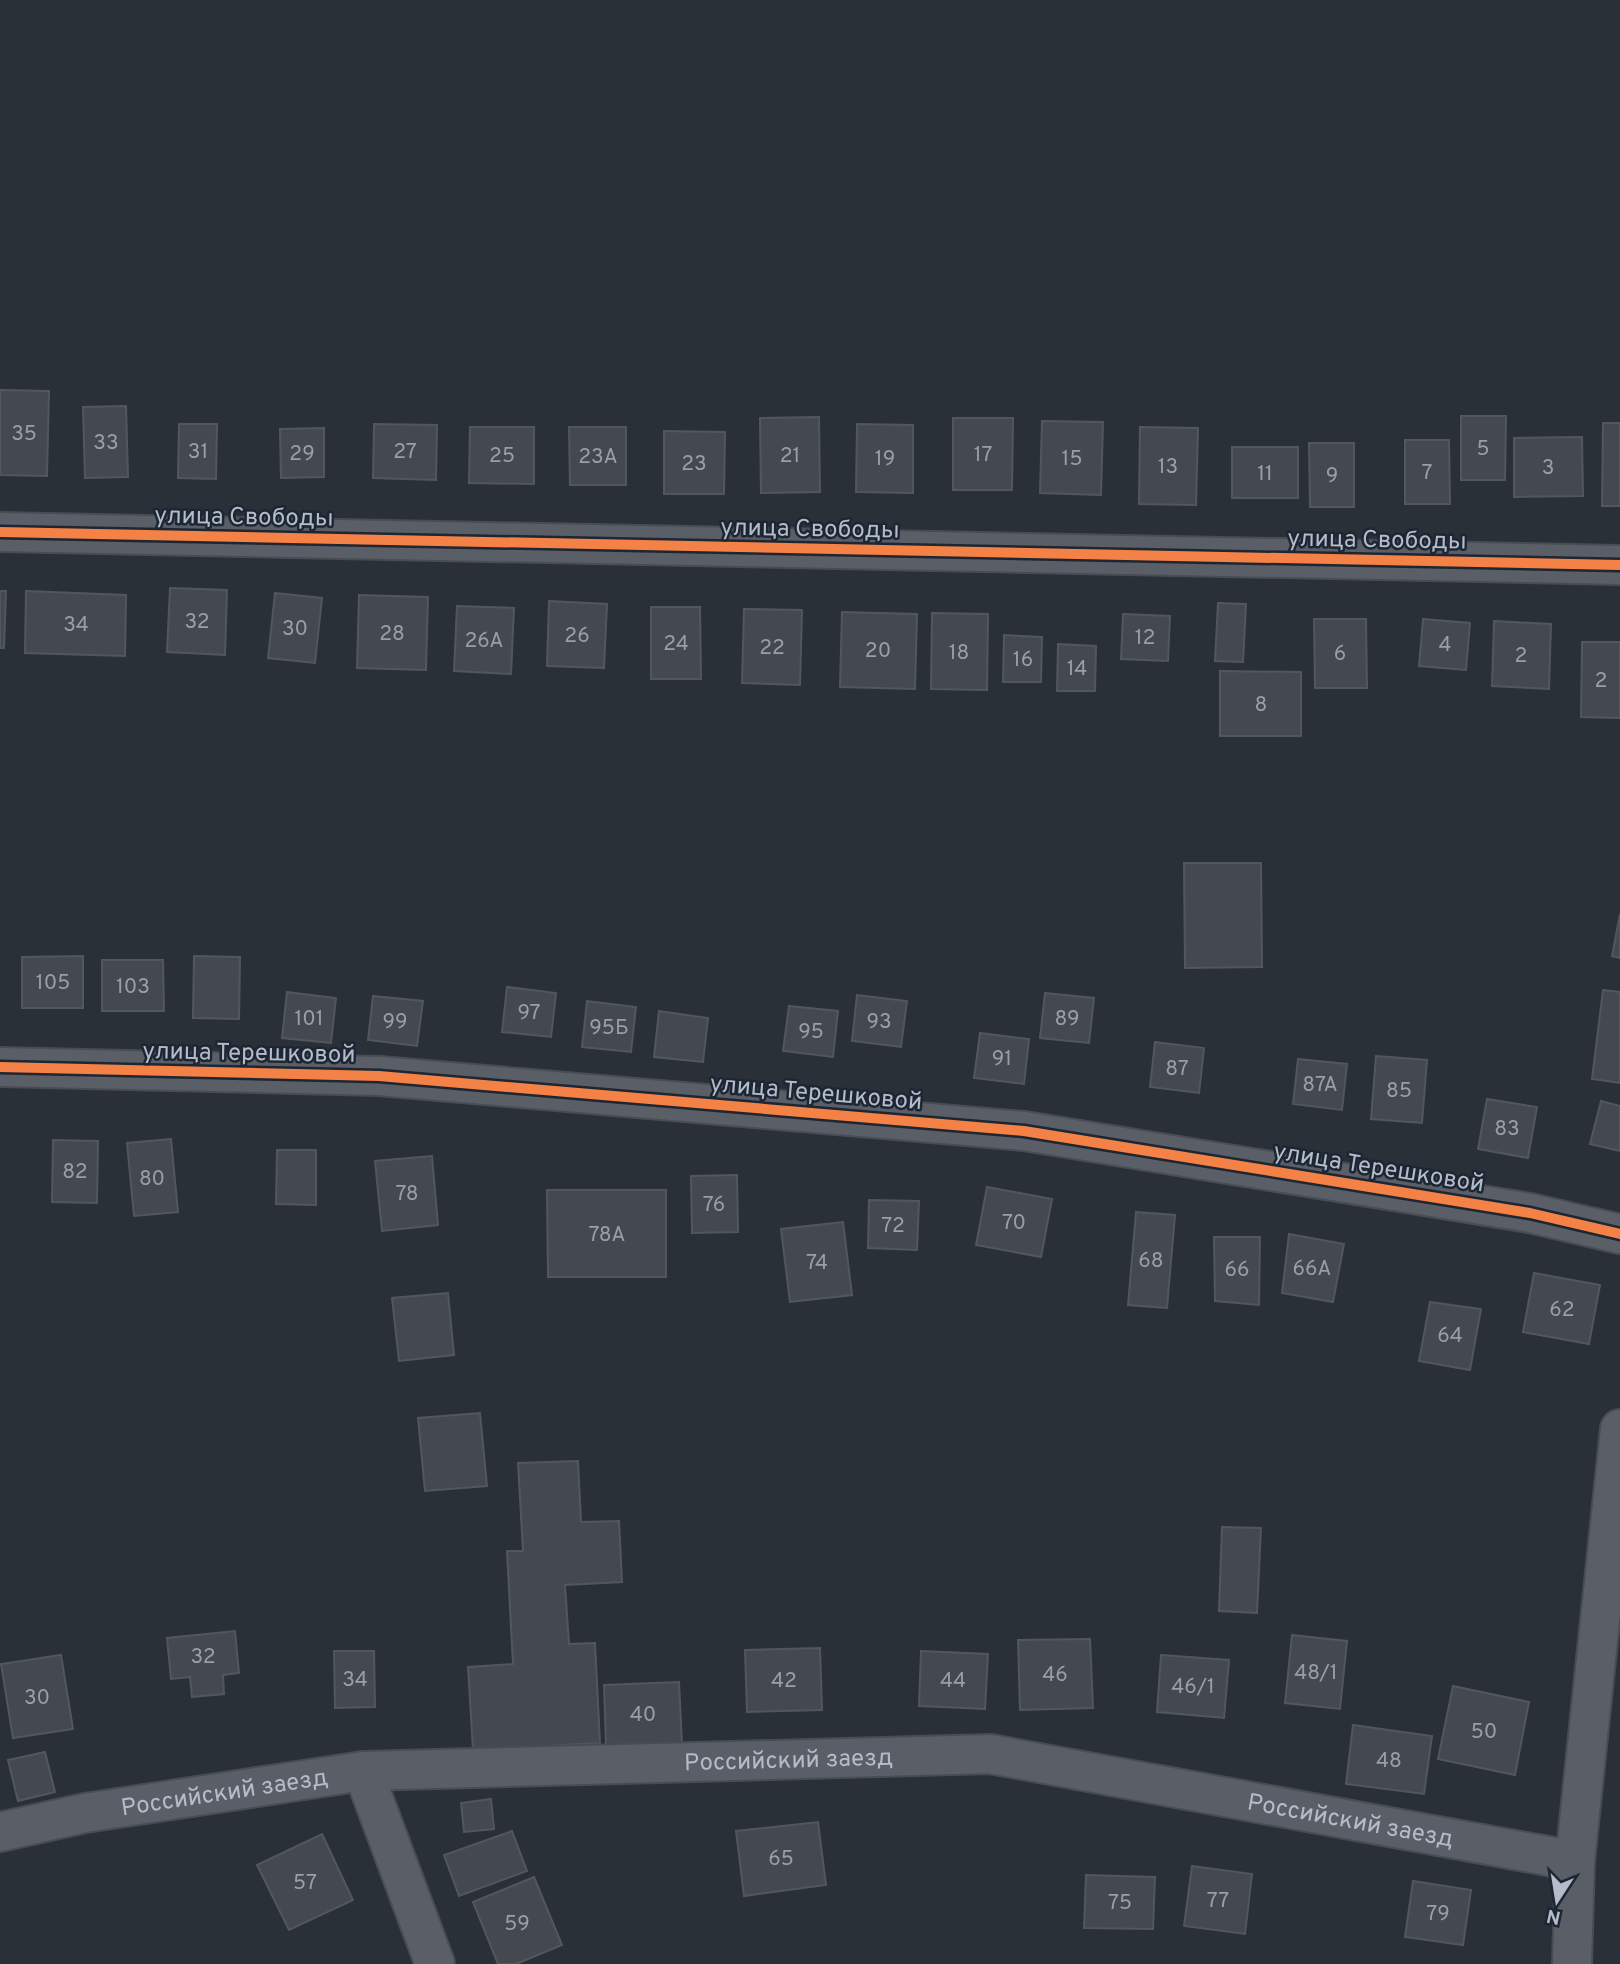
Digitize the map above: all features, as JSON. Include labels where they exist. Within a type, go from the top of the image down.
[{"type":"street","name":"улица Свободы","points":[[0,532],[1620,565]]},
{"type":"street","name":"улица Терешковой","points":[[0,1067],[379,1076],[1024,1130],[1530,1213],[1620,1234]]},
{"type":"street","points":[[1572,1964],[1574,1861],[1620,1429]]},
{"type":"street","name":"Российский заезд","points":[[0,1832],[85,1813],[363,1771],[990,1754],[1574,1861]]},
{"type":"street","points":[[363,1771],[435,1964]]},
{"type":"building","points":[[0,390],[49,391],[47,476],[0,475]]},
{"type":"building","points":[[126,406],[128,477],[85,478],[83,407]]},
{"type":"building","points":[[1461,416],[1506,416],[1505,480],[1461,480]]},
{"type":"building","points":[[819,417],[820,492],[761,493],[760,418]]},
{"type":"building","points":[[953,418],[1013,418],[1012,490],[953,490]]},
{"type":"building","points":[[1042,421],[1103,422],[1101,495],[1040,493]]},
{"type":"building","points":[[1603,423],[1620,423],[1620,506],[1602,506]]},
{"type":"building","points":[[179,424],[217,424],[216,479],[178,478]]},
{"type":"building","points":[[374,424],[437,425],[436,480],[373,478]]},
{"type":"building","points":[[857,424],[913,425],[913,493],[856,492]]},
{"type":"building","points":[[470,427],[534,427],[534,484],[469,483]]},
{"type":"building","points":[[569,427],[626,427],[626,485],[570,485]]},
{"type":"building","points":[[1140,427],[1198,428],[1196,505],[1139,504]]},
{"type":"building","points":[[324,428],[324,477],[281,478],[280,429]]},
{"type":"building","points":[[664,431],[725,432],[724,494],[664,494]]},
{"type":"building","points":[[1582,437],[1583,496],[1514,497],[1514,438]]},
{"type":"building","points":[[1405,440],[1449,440],[1450,504],[1405,504]]},
{"type":"building","points":[[1309,443],[1354,443],[1354,507],[1310,507]]},
{"type":"building","points":[[1232,447],[1298,447],[1298,498],[1232,498]]},
{"type":"building","points":[[170,588],[227,590],[225,655],[167,652]]},
{"type":"building","points":[[0,591],[6,591],[4,648],[0,648]]},
{"type":"building","points":[[26,591],[126,595],[125,656],[25,653]]},
{"type":"building","points":[[275,593],[322,598],[315,663],[268,658]]},
{"type":"building","points":[[359,595],[428,597],[426,670],[357,668]]},
{"type":"building","points":[[549,601],[607,604],[604,668],[547,666]]},
{"type":"building","points":[[1218,603],[1246,604],[1243,662],[1215,661]]},
{"type":"building","points":[[457,606],[514,608],[511,674],[454,671]]},
{"type":"building","points":[[651,607],[700,607],[701,679],[651,679]]},
{"type":"building","points":[[744,609],[802,610],[800,685],[742,683]]},
{"type":"building","points":[[842,612],[917,614],[915,689],[840,687]]},
{"type":"building","points":[[932,613],[988,614],[987,690],[931,689]]},
{"type":"building","points":[[1123,614],[1170,616],[1168,661],[1121,659]]},
{"type":"building","points":[[1314,619],[1366,619],[1367,688],[1315,688]]},
{"type":"building","points":[[1423,619],[1470,623],[1466,670],[1419,666]]},
{"type":"building","points":[[1494,621],[1551,624],[1549,689],[1492,686]]},
{"type":"building","points":[[1004,635],[1042,637],[1041,682],[1003,682]]},
{"type":"building","points":[[1582,642],[1620,642],[1620,718],[1581,717]]},
{"type":"building","points":[[1058,644],[1096,646],[1095,691],[1057,691]]},
{"type":"building","points":[[1220,671],[1301,672],[1301,736],[1220,736]]},
{"type":"building","points":[[1184,863],[1261,863],[1262,967],[1185,968]]},
{"type":"building","points":[[1620,914],[1620,958],[1612,956]]},
{"type":"building","points":[[83,956],[83,1008],[22,1008],[22,957]]},
{"type":"building","points":[[194,956],[240,957],[239,1019],[193,1018]]},
{"type":"building","points":[[102,960],[163,960],[164,1011],[102,1011]]},
{"type":"building","points":[[507,987],[556,993],[551,1037],[502,1032]]},
{"type":"building","points":[[1603,990],[1620,992],[1620,1083],[1592,1079]]},
{"type":"building","points":[[287,992],[336,998],[331,1043],[282,1038]]},
{"type":"building","points":[[1045,993],[1094,998],[1089,1043],[1040,1038]]},
{"type":"building","points":[[857,995],[907,1001],[901,1047],[852,1041]]},
{"type":"building","points":[[373,996],[423,1001],[417,1046],[368,1040]]},
{"type":"building","points":[[587,1001],[636,1007],[631,1052],[582,1047]]},
{"type":"building","points":[[789,1006],[838,1011],[833,1057],[783,1051]]},
{"type":"building","points":[[659,1011],[708,1018],[703,1062],[654,1057]]},
{"type":"building","points":[[980,1033],[1029,1039],[1024,1084],[974,1078]]},
{"type":"building","points":[[1155,1042],[1204,1048],[1199,1093],[1150,1087]]},
{"type":"building","points":[[1376,1056],[1427,1060],[1422,1123],[1371,1119]]},
{"type":"building","points":[[1298,1059],[1347,1064],[1342,1110],[1293,1104]]},
{"type":"building","points":[[1487,1099],[1537,1107],[1528,1158],[1478,1149]]},
{"type":"building","points":[[1601,1101],[1620,1106],[1620,1151],[1590,1144]]},
{"type":"building","points":[[171,1139],[178,1212],[134,1216],[127,1143]]},
{"type":"building","points":[[53,1140],[98,1141],[97,1203],[52,1202]]},
{"type":"building","points":[[277,1150],[316,1150],[316,1205],[276,1204]]},
{"type":"building","points":[[432,1156],[438,1225],[382,1231],[375,1161]]},
{"type":"building","points":[[737,1175],[738,1232],[692,1233],[691,1176]]},
{"type":"building","points":[[987,1187],[1052,1199],[1041,1257],[976,1245]]},
{"type":"building","points":[[547,1190],[666,1190],[666,1277],[548,1277]]},
{"type":"building","points":[[869,1200],[919,1201],[917,1250],[868,1248]]},
{"type":"building","points":[[1136,1212],[1175,1215],[1167,1308],[1128,1305]]},
{"type":"building","points":[[843,1222],[852,1295],[790,1302],[781,1229]]},
{"type":"building","points":[[1289,1234],[1344,1244],[1333,1302],[1282,1293]]},
{"type":"building","points":[[1214,1237],[1260,1237],[1259,1305],[1215,1301]]},
{"type":"building","points":[[1534,1273],[1600,1285],[1589,1344],[1523,1332]]},
{"type":"building","points":[[448,1293],[454,1355],[399,1361],[392,1298]]},
{"type":"building","points":[[1430,1302],[1481,1309],[1470,1370],[1419,1361]]},
{"type":"building","points":[[480,1413],[487,1486],[425,1491],[418,1418]]},
{"type":"building","points":[[578,1461],[581,1522],[619,1521],[622,1582],[565,1585],[569,1644],[595,1643],[600,1743],[473,1750],[468,1667],[513,1664],[507,1551],[523,1551],[518,1463]]},
{"type":"building","points":[[1222,1527],[1261,1528],[1257,1613],[1219,1611]]},
{"type":"building","points":[[235,1631],[239,1673],[223,1675],[224,1694],[192,1697],[190,1677],[171,1679],[167,1638]]},
{"type":"building","points":[[1292,1635],[1347,1641],[1340,1709],[1285,1703]]},
{"type":"building","points":[[1090,1639],[1093,1708],[1020,1710],[1018,1640]]},
{"type":"building","points":[[820,1648],[822,1710],[747,1712],[745,1650]]},
{"type":"building","points":[[334,1651],[374,1651],[375,1707],[335,1708]]},
{"type":"building","points":[[921,1651],[988,1654],[985,1709],[919,1706]]},
{"type":"building","points":[[61,1655],[73,1729],[13,1738],[1,1664]]},
{"type":"building","points":[[1161,1655],[1229,1660],[1224,1718],[1157,1712]]},
{"type":"building","points":[[679,1682],[682,1744],[606,1746],[604,1685]]},
{"type":"building","points":[[1453,1686],[1529,1702],[1515,1775],[1438,1759]]},
{"type":"building","points":[[1353,1725],[1432,1736],[1424,1794],[1346,1784]]},
{"type":"building","points":[[45,1752],[55,1792],[18,1801],[8,1760]]},
{"type":"building","points":[[491,1799],[494,1829],[464,1832],[461,1803]]},
{"type":"building","points":[[818,1822],[826,1885],[744,1896],[736,1831]]},
{"type":"building","points":[[512,1831],[527,1871],[459,1896],[444,1855]]},
{"type":"building","points":[[322,1834],[353,1900],[289,1930],[257,1865]]},
{"type":"building","points":[[1192,1866],[1252,1874],[1245,1934],[1184,1926]]},
{"type":"building","points":[[1086,1875],[1155,1877],[1153,1929],[1084,1928]]},
{"type":"building","points":[[534,1877],[562,1945],[516,1964],[498,1964],[473,1902]]},
{"type":"building","points":[[1413,1881],[1471,1890],[1463,1945],[1405,1937]]},
{"type":"cycle path","points":[[0,532],[1620,565]]},
{"type":"cycle path","points":[[0,1067],[379,1076],[1024,1131],[1530,1213],[1620,1234]]}]
